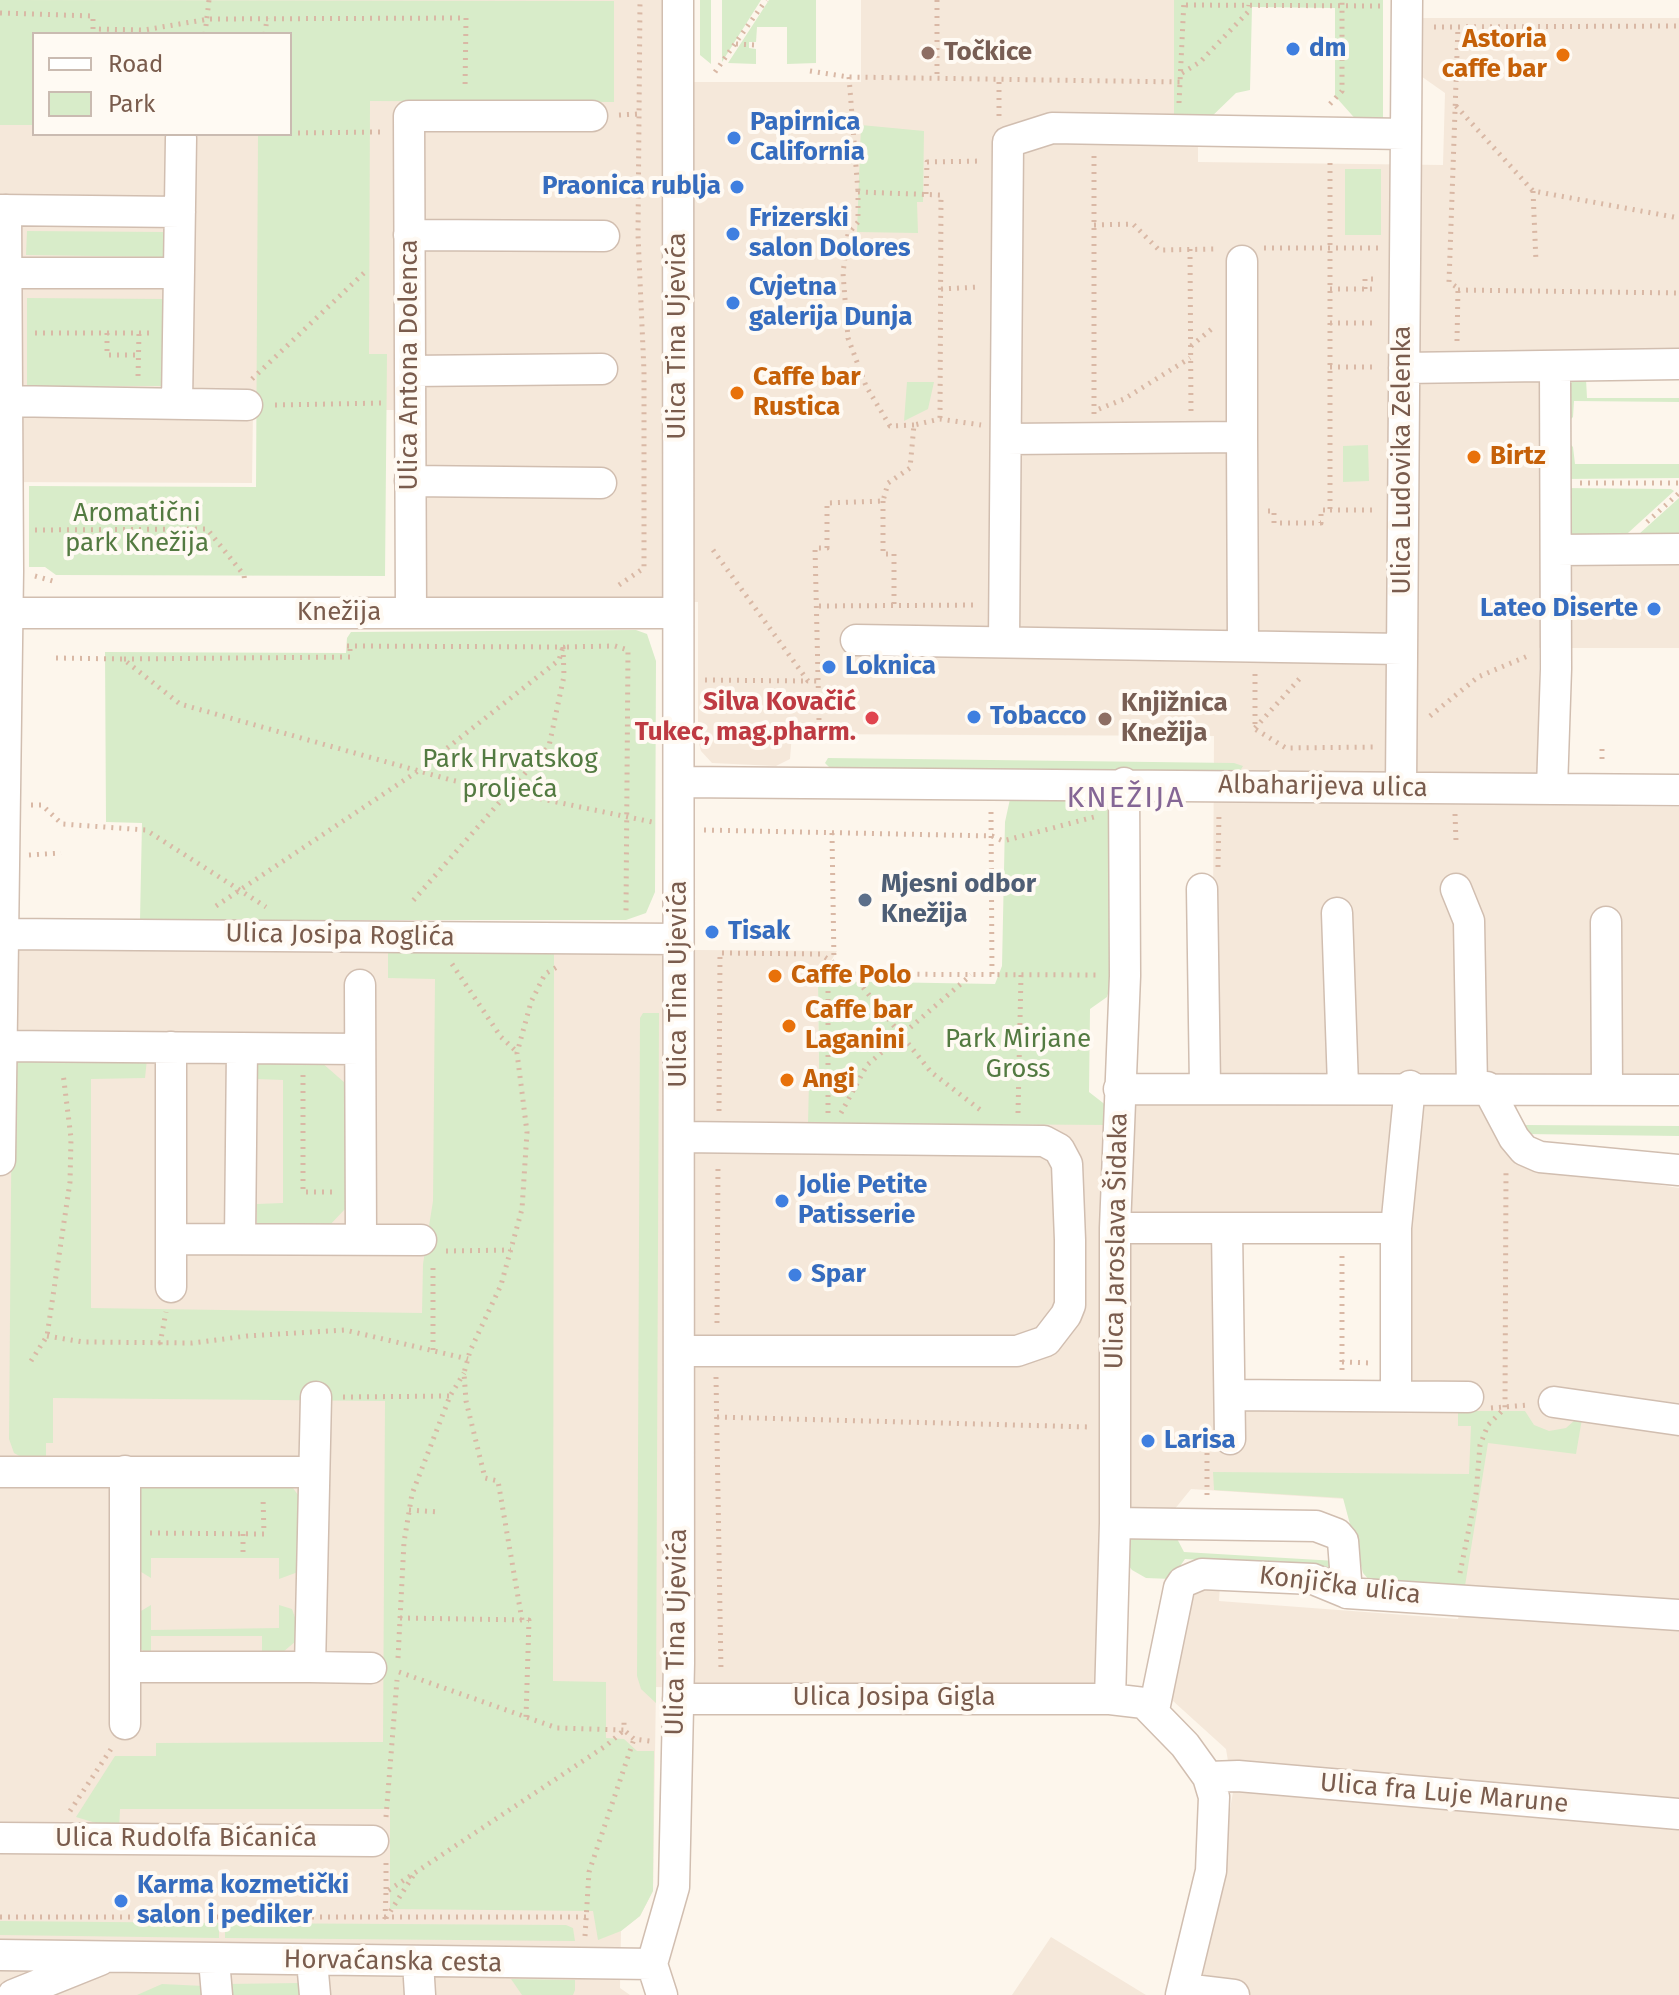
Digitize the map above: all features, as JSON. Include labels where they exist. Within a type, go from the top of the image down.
[{"type":"street","name":"Ulica Tina Ujevića","points":[[652,1964],[674,1887],[678,1699],[678,0]]},
{"type":"street","name":"Ulica Ludovika Zelenka","points":[[1401,787],[1402,649],[1391,367],[1405,134],[1407,0]]},
{"type":"street","points":[[409,124],[465,116],[592,116]]},
{"type":"street","name":"Ulica Antona Dolenca","points":[[409,124],[411,613]]},
{"type":"street","points":[[1004,642],[1007,286],[1000,150],[1052,128],[1405,134]]},
{"type":"street","points":[[177,403],[181,138]]},
{"type":"street","points":[[0,1160],[3,613],[8,571],[3,210],[180,212]]},
{"type":"street","points":[[409,235],[604,236]]},
{"type":"street","points":[[1245,253],[1242,437],[1249,646]]},
{"type":"street","points":[[5,273],[179,273]]},
{"type":"street","points":[[1391,367],[1679,364]]},
{"type":"street","points":[[1552,789],[1556,669],[1555,366]]},
{"type":"street","points":[[410,371],[602,369]]},
{"type":"street","points":[[4,401],[247,405]]},
{"type":"street","points":[[1006,434],[1095,425],[1191,438],[1242,437]]},
{"type":"street","points":[[410,481],[601,483]]},
{"type":"street","points":[[1556,550],[1679,549]]},
{"type":"street","name":"Knežija","points":[[3,613],[678,613]]},
{"type":"street","points":[[856,640],[1402,649]]},
{"type":"street","name":"Albaharijeva ulica","points":[[679,782],[1124,783],[1679,790]]},
{"type":"street","name":"Ulica Jaroslava Šidaka","points":[[1110,1699],[1115,1523],[1115,1228],[1125,976],[1124,783]]},
{"type":"street","points":[[1202,889],[1205,1086]]},
{"type":"street","points":[[1456,889],[1469,921],[1480,1087],[1514,1138],[1524,1150],[1540,1157],[1679,1170]]},
{"type":"street","points":[[1337,913],[1343,1086]]},
{"type":"street","points":[[1606,922],[1607,1088]]},
{"type":"street","name":"Ulica Josipa Roglića","points":[[3,934],[678,939]]},
{"type":"street","points":[[360,985],[361,1239]]},
{"type":"street","points":[[2,1046],[360,1049]]},
{"type":"street","points":[[171,1047],[171,1287]]},
{"type":"street","points":[[240,1239],[242,1049]]},
{"type":"street","points":[[1119,1089],[1410,1086],[1679,1090]]},
{"type":"street","points":[[1396,1395],[1396,1228],[1410,1086]]},
{"type":"street","points":[[679,1137],[1044,1141],[1059,1149],[1067,1164],[1070,1305],[1054,1334],[1046,1341],[1017,1351],[680,1351]]},
{"type":"street","points":[[1115,1228],[1396,1228]]},
{"type":"street","points":[[1227,1229],[1230,1439]]},
{"type":"street","points":[[171,1239],[421,1240]]},
{"type":"street","points":[[1230,1395],[1468,1397]]},
{"type":"street","points":[[310,1667],[314,1472],[329,1397]]},
{"type":"street","points":[[1554,1402],[1679,1420]]},
{"type":"street","points":[[125,1471],[125,1724]]},
{"type":"street","points":[[0,1472],[314,1472]]},
{"type":"street","points":[[1115,1523],[1300,1525],[1337,1534],[1345,1547],[1347,1593]]},
{"type":"street","name":"Konjička ulica","points":[[1154,1710],[1173,1606],[1183,1582],[1211,1574],[1313,1579],[1347,1593],[1679,1615]]},
{"type":"street","points":[[125,1667],[384,1670]]},
{"type":"street","name":"Ulica Josipa Gigla","points":[[678,1699],[1110,1699],[1134,1700],[1154,1710]]},
{"type":"street","points":[[1154,1710],[1208,1777],[1215,1814],[1211,1871],[1183,1992],[1234,1995]]},
{"type":"street","name":"Ulica fra Luje Marune","points":[[1208,1777],[1238,1776],[1679,1814]]},
{"type":"street","name":"Ulica Rudolfa Bićanića","points":[[0,1838],[382,1842]]},
{"type":"street","name":"Horvaćanska cesta","points":[[0,1955],[49,1954],[102,1959],[652,1964]]},
{"type":"street","name":"Horvaćanska cesta","points":[[13,1995],[102,1959]]},
{"type":"street","points":[[214,1960],[217,1995]]},
{"type":"street","points":[[312,1961],[315,1995]]},
{"type":"street","points":[[418,1962],[420,1995]]},
{"type":"street","points":[[652,1964],[662,1995]]},
{"type":"path","points":[[206,32],[209,0]]},
{"type":"path","points":[[616,587],[644,568],[644,371],[638,235],[640,0]]},
{"type":"path","points":[[715,72],[766,0]]},
{"type":"path","points":[[937,0],[937,77]]},
{"type":"path","points":[[1179,107],[1185,3],[1249,5],[1294,2],[1369,6]]},
{"type":"path","points":[[1327,107],[1342,91],[1342,3]]},
{"type":"path","points":[[1181,74],[1200,62],[1248,12],[1249,5]]},
{"type":"path","points":[[0,13],[93,16],[93,29],[144,30],[209,19],[466,18],[465,116]]},
{"type":"path","points":[[265,32],[267,18]]},
{"type":"path","points":[[1458,26],[1449,282],[1458,290],[1679,293]]},
{"type":"path","points":[[1421,27],[1679,26]]},
{"type":"path","points":[[736,44],[756,45]]},
{"type":"path","points":[[810,71],[849,77],[1180,82]]},
{"type":"path","points":[[849,77],[858,222],[848,234],[843,273],[848,338],[866,386],[890,426],[940,419],[1006,434]]},
{"type":"path","points":[[1455,105],[1533,191],[1679,218]]},
{"type":"path","points":[[292,133],[409,124]]},
{"type":"path","points":[[1093,145],[1095,425]]},
{"type":"path","points":[[1330,149],[1330,510]]},
{"type":"path","points":[[926,194],[927,162],[1000,150]]},
{"type":"path","points":[[1533,191],[1536,262]]},
{"type":"path","points":[[858,192],[941,195],[940,419]]},
{"type":"path","points":[[1094,225],[1133,224],[1159,250],[1245,253],[1379,248]]},
{"type":"path","points":[[1190,249],[1191,438]]},
{"type":"path","points":[[365,272],[252,379],[247,405],[410,403]]},
{"type":"path","points":[[1365,289],[1365,279],[1387,280]]},
{"type":"path","points":[[941,289],[1007,286]]},
{"type":"path","points":[[1330,289],[1378,289]]},
{"type":"path","points":[[1457,352],[1458,290]]},
{"type":"path","points":[[1330,323],[1379,323]]},
{"type":"path","points":[[5,333],[178,333]]},
{"type":"path","points":[[107,333],[107,355],[138,355]]},
{"type":"path","points":[[138,403],[139,333]]},
{"type":"path","points":[[1095,425],[1124,399],[1190,358]]},
{"type":"path","points":[[1330,367],[1391,367]]},
{"type":"path","points":[[894,605],[894,554],[883,554],[883,501],[888,483],[910,468],[914,425]]},
{"type":"path","points":[[1556,484],[1679,483]]},
{"type":"path","points":[[819,720],[819,606],[815,548],[827,548],[827,503],[883,501]]},
{"type":"path","points":[[1259,510],[1274,511],[1274,523],[1321,523],[1321,510],[1378,510]]},
{"type":"path","points":[[36,530],[207,529],[244,575],[245,583]]},
{"type":"path","points":[[713,550],[808,681]]},
{"type":"path","points":[[819,606],[990,605]]},
{"type":"path","points":[[615,633],[615,646]]},
{"type":"path","points":[[56,658],[350,657],[348,646],[615,646],[628,650],[626,920]]},
{"type":"path","points":[[1249,646],[1255,729]]},
{"type":"path","points":[[206,913],[418,771],[559,660],[563,647]]},
{"type":"path","points":[[411,903],[549,746],[564,676],[563,647]]},
{"type":"path","points":[[1255,729],[1327,647]]},
{"type":"path","points":[[1418,726],[1478,677],[1536,652],[1556,669]]},
{"type":"path","points":[[123,659],[180,704],[418,771],[660,823]]},
{"type":"path","points":[[705,680],[818,681]]},
{"type":"path","points":[[1255,729],[1286,748],[1383,747]]},
{"type":"path","points":[[990,784],[992,975]]},
{"type":"path","points":[[24,805],[42,805],[62,824],[146,830],[275,914]]},
{"type":"path","points":[[1202,889],[1218,888],[1219,808]]},
{"type":"path","points":[[698,824],[712,832],[992,836],[1003,841],[1107,813],[1125,814]]},
{"type":"path","points":[[827,1139],[828,974],[834,963],[832,833]]},
{"type":"path","points":[[28,855],[61,853]]},
{"type":"path","points":[[721,1686],[717,1417],[720,953],[820,954],[834,963]]},
{"type":"path","points":[[447,957],[501,1037],[517,1053]]},
{"type":"path","points":[[385,1919],[382,1842],[384,1670],[400,1618],[409,1510],[450,1396],[464,1373],[501,1285],[511,1250],[522,1209],[527,1132],[517,1053],[531,1002],[545,974],[565,962]]},
{"type":"path","points":[[828,974],[1125,976]]},
{"type":"path","points":[[853,974],[901,1039],[931,1072],[1018,1139]]},
{"type":"path","points":[[827,1139],[867,1065],[901,1039],[971,975]]},
{"type":"path","points":[[1018,1139],[1021,975]]},
{"type":"path","points":[[303,1049],[303,1192],[360,1191]]},
{"type":"path","points":[[31,1361],[47,1336],[70,1182],[71,1138],[66,1081],[58,1060]]},
{"type":"path","points":[[1456,1600],[1476,1494],[1480,1445],[1488,1425],[1505,1408],[1506,1167],[1514,1138]]},
{"type":"path","points":[[1342,1230],[1342,1395]]},
{"type":"path","points":[[433,1350],[433,1251],[511,1250]]},
{"type":"path","points":[[47,1336],[83,1342],[192,1343],[345,1330],[468,1359]]},
{"type":"path","points":[[464,1373],[466,1401],[485,1478],[498,1481],[522,1620]]},
{"type":"path","points":[[329,1397],[450,1396]]},
{"type":"path","points":[[1468,1397],[1468,1408],[1505,1408],[1554,1402]]},
{"type":"path","points":[[717,1417],[1115,1427]]},
{"type":"path","points":[[1207,1524],[1206,1439],[1230,1439]]},
{"type":"path","points":[[125,1532],[264,1534],[263,1470]]},
{"type":"path","points":[[409,1510],[440,1512]]},
{"type":"path","points":[[243,1534],[243,1558]]},
{"type":"path","points":[[400,1618],[529,1620],[526,1717]]},
{"type":"path","points":[[384,1670],[557,1728],[624,1730],[634,1739],[655,1741]]},
{"type":"path","points":[[386,1892],[607,1745],[624,1730],[624,1721]]},
{"type":"path","points":[[66,1816],[106,1761],[125,1724]]},
{"type":"path","points":[[584,1941],[589,1872],[634,1739]]},
{"type":"path","points":[[385,1919],[416,1872]]},
{"type":"path","points":[[46,1907],[47,1917]]},
{"type":"path","points":[[0,1917],[587,1917]]},
{"type":"shaded area","points":[[0,0],[663,0],[664,82],[861,82],[861,0],[1198,0],[1198,162],[1443,165],[1445,93],[1418,74],[1417,18],[1679,18],[1679,357],[1541,356],[1540,562],[1679,564],[1679,648],[1539,648],[1539,805],[1679,807],[1679,1080],[1517,1078],[1516,1163],[1679,1188],[1679,1995],[1190,1995],[1216,1891],[1233,1792],[1226,1749],[1173,1701],[1169,1689],[1191,1590],[1220,1585],[1219,1601],[1458,1619],[1464,1592],[1345,1499],[1191,1489],[1174,1510],[1108,1513],[1100,1685],[751,1690],[656,1687],[653,1891],[640,1916],[621,1931],[620,1988],[630,1995],[0,1995],[0,945],[837,951],[818,982],[819,1071],[994,1125],[1022,1126],[1132,1116],[1135,1104],[1144,1096],[1212,1096],[1214,736],[792,734],[790,759],[776,766],[712,763],[701,751],[698,739],[698,602],[427,599],[421,591],[424,410],[253,410],[252,483],[1,482],[0,500]],"holes":[[[1215,1216],[1405,1217],[1401,1404],[1214,1403]]]},
{"type":"shaded area","points":[[1051,1937],[1146,1995],[1012,1995]]},
{"type":"green space","name":"Aromatični park Knežija","points":[[0,0],[614,1],[614,102],[370,101],[369,354],[387,354],[385,576],[56,575],[45,567],[29,567],[29,486],[256,487],[258,136],[292,136],[292,32],[32,32],[32,125],[0,125]]},
{"type":"green space","points":[[700,0],[711,0],[711,64],[700,55]]},
{"type":"green space","points":[[722,0],[761,0],[722,62]]},
{"type":"green space","points":[[769,0],[816,0],[816,63],[787,64],[787,27],[757,27],[756,42],[749,42],[749,48],[756,49],[756,64],[728,63]]},
{"type":"green space","points":[[1174,0],[1383,0],[1383,122],[1359,123],[1335,96],[1335,8],[1252,7],[1250,90],[1236,93],[1207,121],[1174,122]]},
{"type":"green space","points":[[861,125],[924,131],[923,202],[917,202],[918,233],[857,232]]},
{"type":"green space","points":[[1345,169],[1381,169],[1381,235],[1345,235]]},
{"type":"green space","points":[[27,231],[163,232],[163,257],[26,255]]},
{"type":"green space","points":[[27,298],[165,299],[164,386],[27,386]]},
{"type":"green space","points":[[1577,378],[1586,379],[1587,398],[1679,398],[1679,402],[1574,401],[1573,417],[1569,421],[1566,387]]},
{"type":"green space","points":[[907,382],[934,382],[928,409],[904,421]]},
{"type":"green space","points":[[1569,443],[1573,447],[1575,464],[1679,464],[1679,478],[1561,479]]},
{"type":"green space","points":[[1368,445],[1369,481],[1343,482],[1343,446]]},
{"type":"green space","points":[[1561,488],[1674,491],[1617,543],[1567,535]]},
{"type":"green space","points":[[1679,498],[1679,544],[1629,543]]},
{"type":"green space","name":"Park Hrvatskog proljeća","points":[[636,630],[647,634],[656,661],[655,892],[646,913],[626,920],[140,920],[142,823],[106,822],[105,652],[346,653],[347,638],[351,632]]},
{"type":"green space","points":[[828,758],[1234,763],[1243,766],[1240,771],[830,768],[825,763]]},
{"type":"green space","name":"Park Mirjane Gross","points":[[1010,799],[1111,800],[1111,984],[1107,997],[1090,1009],[1089,1092],[1107,1106],[1110,1125],[808,1123],[809,1082],[819,1071],[818,981],[995,984],[1002,966],[1005,822]]},
{"type":"green space","points":[[554,947],[553,1681],[606,1682],[606,1738],[624,1739],[637,1751],[654,1751],[653,1891],[640,1916],[621,1931],[598,1940],[593,1911],[390,1909],[390,1809],[120,1809],[119,1830],[76,1817],[115,1756],[156,1756],[156,1743],[383,1742],[385,1401],[53,1398],[53,1443],[46,1443],[46,1459],[25,1459],[14,1453],[9,1439],[12,1072],[18,1062],[29,1058],[147,1059],[145,1078],[91,1079],[91,1308],[422,1313],[423,1264],[433,1201],[435,979],[388,978],[388,949]]},
{"type":"green space","points":[[643,1013],[659,1013],[656,1703],[641,1689],[637,1676],[640,1018]]},
{"type":"green space","points":[[257,1062],[321,1062],[345,1083],[345,1209],[327,1228],[257,1228],[257,1204],[283,1203],[283,1080],[256,1079]]},
{"type":"green space","points":[[1525,1125],[1679,1126],[1679,1136],[1525,1134]]},
{"type":"green space","points":[[1458,1411],[1525,1411],[1534,1425],[1549,1431],[1566,1428],[1583,1413],[1576,1454],[1488,1443],[1464,1592],[1369,1580],[1363,1573],[1343,1498],[1214,1490],[1213,1472],[1469,1474],[1471,1426],[1458,1426]]},
{"type":"green space","points":[[147,1483],[290,1484],[298,1495],[298,1572],[279,1579],[279,1558],[151,1558],[151,1578],[138,1570],[137,1491]]},
{"type":"green space","points":[[1173,1531],[1184,1552],[1336,1561],[1336,1568],[1185,1559],[1171,1579],[1146,1578],[1132,1570],[1128,1565],[1129,1541],[1134,1534]]},
{"type":"green space","points":[[151,1605],[151,1630],[279,1628],[279,1605],[292,1609],[298,1626],[296,1641],[283,1652],[262,1657],[262,1636],[151,1636],[151,1656],[135,1645],[136,1614]]},
{"type":"green space","points":[[0,1921],[219,1923],[219,1938],[0,1935]]},
{"type":"green space","points":[[225,1923],[566,1925],[573,1928],[575,1941],[225,1938]]},
{"type":"green space","points":[[511,1979],[575,1980],[575,1990],[573,1995],[522,1995]]},
{"type":"green space","points":[[301,1983],[302,1995],[226,1995],[225,1984]]},
{"type":"green space","points":[[162,1984],[204,1986],[206,1995],[137,1995]]},
{"type":"place","name":"dm","points":[[1293,49]]},
{"type":"place","name":"Točkice","points":[[928,53]]},
{"type":"place","name":"Astoria caffe bar","points":[[1563,55]]},
{"type":"place","name":"Papirnica California","points":[[734,138]]},
{"type":"place","name":"Praonica rublja","points":[[737,187]]},
{"type":"place","name":"Frizerski salon Dolores","points":[[733,234]]},
{"type":"place","name":"Cvjetna galerija Dunja","points":[[733,303]]},
{"type":"place","name":"Caffe bar Rustica","points":[[737,393]]},
{"type":"place","name":"Birtz","points":[[1474,457]]},
{"type":"place","name":"Lateo Diserte","points":[[1654,609]]},
{"type":"place","name":"Loknica","points":[[829,667]]},
{"type":"place","name":"Tobacco","points":[[974,717]]},
{"type":"place","name":"Silva Kovačić Tukec, mag.pharm.","points":[[872,718]]},
{"type":"place","name":"Knjižnica Knežija","points":[[1105,719]]},
{"type":"place","name":"Mjesni odbor Knežija","points":[[865,900]]},
{"type":"place","name":"Tisak","points":[[712,932]]},
{"type":"place","name":"Caffe Polo","points":[[775,976]]},
{"type":"place","name":"Caffe bar Laganini","points":[[789,1026]]},
{"type":"place","name":"Angi","points":[[787,1080]]},
{"type":"place","name":"Jolie Petite Patisserie","points":[[782,1201]]},
{"type":"place","name":"Spar","points":[[795,1275]]},
{"type":"place","name":"Larisa","points":[[1148,1441]]},
{"type":"place","name":"Karma kozmetički salon i pediker","points":[[121,1901]]},
{"type":"district","name":"KNEŽIJA","points":[[1126,799]]}]
